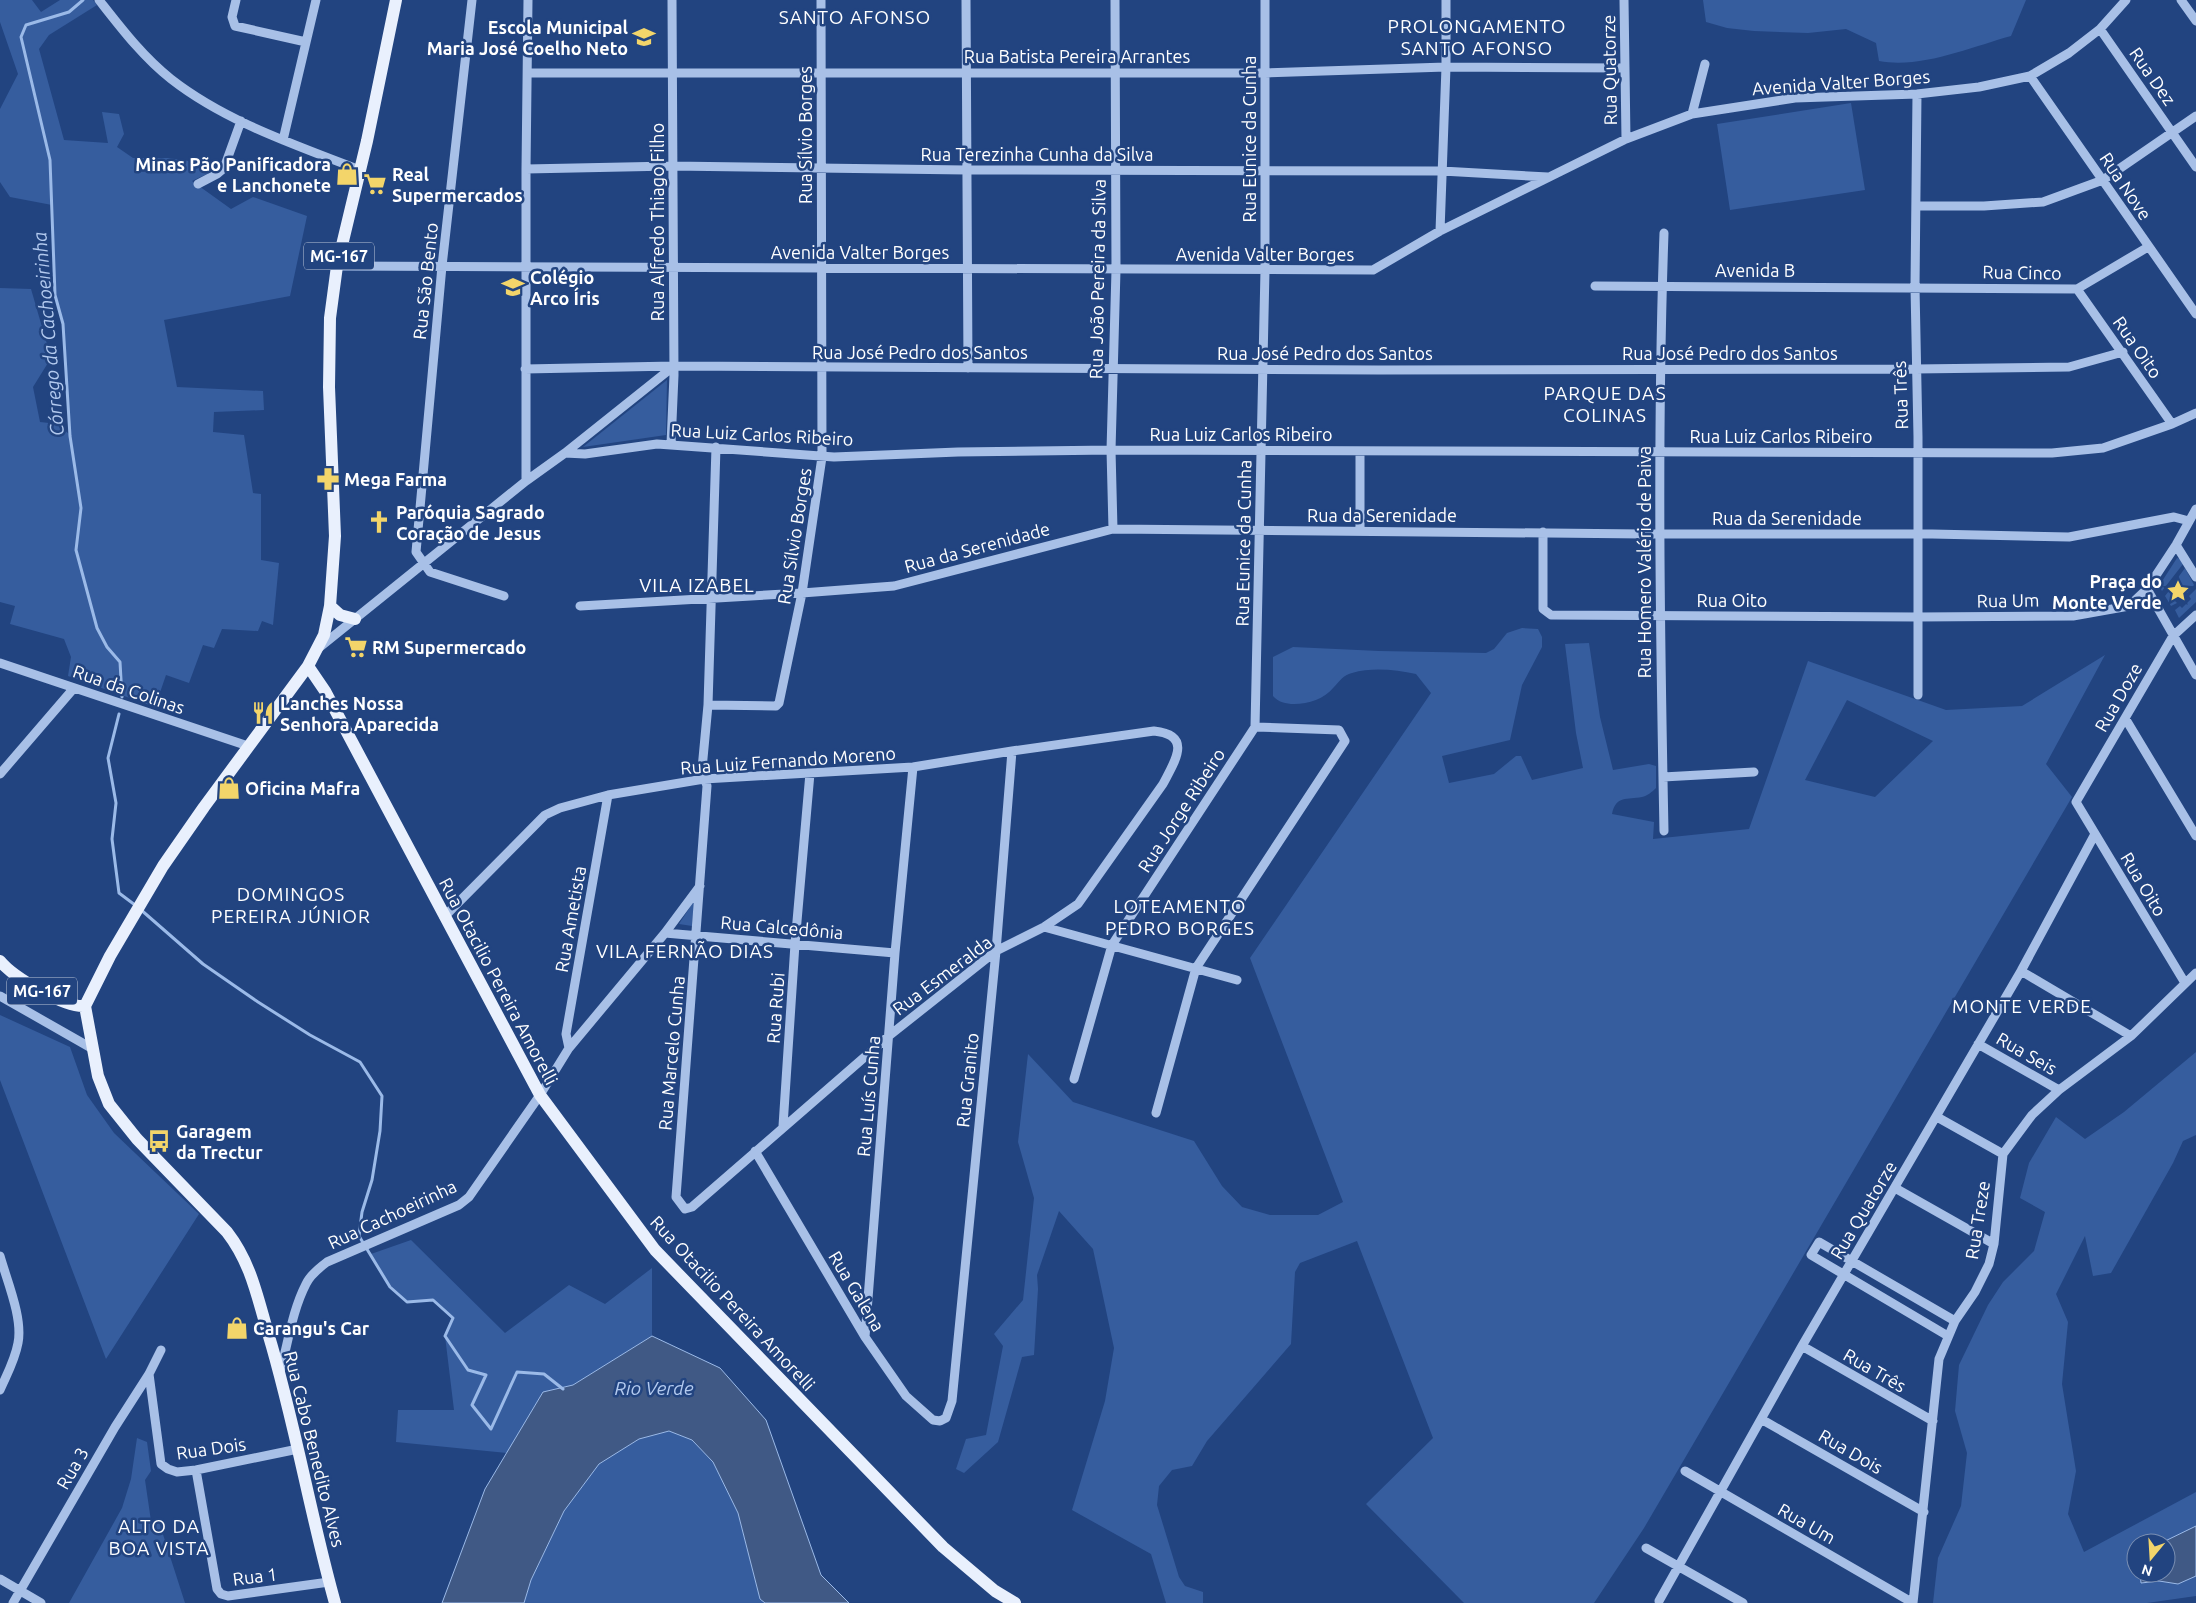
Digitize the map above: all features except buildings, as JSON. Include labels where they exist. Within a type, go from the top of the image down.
[{"type":"main road","name":"MG-167","points":[[1,963],[52,997],[69,1005],[85,1006],[130,921],[180,840],[308,666],[324,635],[330,606],[335,517],[329,360],[330,318],[337,266],[360,170],[396,0]]},
{"type":"main road","points":[[330,606],[340,615],[355,620]]},
{"type":"main road","name":"Rua Otacilio Pereira Amorelli","points":[[308,666],[325,692],[540,1095],[655,1250],[943,1547],[995,1590],[1014,1603]]},
{"type":"main road","name":"Rua Cabo Benedito Alves","points":[[85,1006],[98,1076],[109,1104],[137,1139],[202,1204],[240,1249],[249,1266],[280,1372],[335,1603]]},
{"type":"street","points":[[99,0],[144,55],[172,79],[210,105],[283,140],[360,170]]},
{"type":"street","points":[[236,0],[233,23],[235,26],[306,42]]},
{"type":"street","points":[[283,140],[316,0]]},
{"type":"street","name":"Rua São Bento","points":[[423,564],[416,552],[442,266],[472,0]]},
{"type":"street","points":[[526,481],[528,0]]},
{"type":"street","name":"Rua Alfredo Thiago Filho","points":[[671,444],[674,366],[672,0]]},
{"type":"street","name":"Rua Sílvio Borges","points":[[708,705],[776,706],[779,703],[802,593],[822,457],[821,0]]},
{"type":"street","points":[[966,0],[968,71],[966,170],[968,368]]},
{"type":"street","name":"Rua João Pereira da Silva","points":[[1113,529],[1111,450],[1116,270],[1115,170],[1117,73],[1115,0]]},
{"type":"street","name":"Rua Eunice da Cunha","points":[[1255,727],[1265,270],[1265,0]]},
{"type":"street","points":[[1440,231],[1446,67],[1446,0]]},
{"type":"street","name":"Rua Quatorze","points":[[1624,0],[1626,139]]},
{"type":"street","name":"Avenida Valter Borges","points":[[337,266],[1374,270],[1440,231],[1626,139],[1692,114],[1795,98],[1917,94],[1979,87],[2030,76],[2069,53],[2100,29],[2126,0]]},
{"type":"street","points":[[2181,0],[2196,21]]},
{"type":"street","name":"Rua Dez","points":[[2100,29],[2196,167]]},
{"type":"street","points":[[1692,114],[1705,64]]},
{"type":"street","name":"Rua Batista Pereira Arrantes","points":[[528,73],[672,71],[1265,73],[1446,67],[1625,68]]},
{"type":"street","name":"Rua Nove","points":[[2030,76],[2196,314]]},
{"type":"street","name":"Rua Três","points":[[1917,94],[1915,287],[1918,453],[1918,694]]},
{"type":"street","points":[[1916,206],[1984,206],[2043,202],[2103,180],[2196,116]]},
{"type":"street","points":[[198,184],[224,168],[241,121]]},
{"type":"street","name":"Rua Terezinha Cunha da Silva","points":[[526,169],[672,166],[966,170],[1442,171],[1548,178]]},
{"type":"street","name":"Rua Homero Valério de Paiva","points":[[1664,233],[1660,370],[1660,616],[1664,831]]},
{"type":"street","name":"Rua Cinco","points":[[1915,287],[2077,289],[2148,247]]},
{"type":"street","name":"Avenida B","points":[[1595,286],[1915,287]]},
{"type":"street","name":"Rua Oito","points":[[2077,289],[2172,424]]},
{"type":"street","name":"Rua José Pedro dos Santos","points":[[526,369],[674,366],[1113,369],[1916,369],[2069,367],[2123,352]]},
{"type":"street","points":[[317,650],[526,481],[565,453],[674,366]]},
{"type":"street","points":[[2172,424],[2196,413]]},
{"type":"street","name":"Rua Luiz Carlos Ribeiro","points":[[565,453],[585,454],[657,444],[671,444],[822,457],[958,452],[1111,450],[2052,453],[2103,448],[2172,424]]},
{"type":"street","name":"Rua Marcelo Cunha","points":[[685,1209],[676,1197],[707,786],[702,769],[708,705],[716,447]]},
{"type":"street","points":[[1360,451],[1360,530]]},
{"type":"street","name":"Rua Um","points":[[1917,617],[2072,616],[2129,606],[2147,589],[2176,545],[2196,509]]},
{"type":"street","name":"Rua da Serenidade","points":[[580,606],[894,586],[1113,529],[1660,534],[1918,534],[2069,537],[2174,517],[2190,521]]},
{"type":"street","name":"Rua Oito","points":[[1543,532],[1543,609],[1551,615],[1917,617]]},
{"type":"street","points":[[2176,545],[2196,577]]},
{"type":"street","points":[[423,564],[430,572],[504,596]]},
{"type":"street","points":[[2147,589],[2196,675]]},
{"type":"street","name":"Rua Doze","points":[[2076,802],[2173,636],[2196,615]]},
{"type":"street","name":"Rua da Colinas","points":[[0,663],[248,746]]},
{"type":"street","points":[[0,774],[74,688]]},
{"type":"street","points":[[2125,718],[2196,836]]},
{"type":"street","points":[[1156,1113],[1196,968],[1345,741],[1339,730],[1255,727]]},
{"type":"street","name":"Rua Jorge Ribeiro","points":[[1074,1079],[1112,945],[1255,727]]},
{"type":"street","name":"Rua Luiz Fernando Moreno","points":[[444,917],[545,815],[560,808],[608,795],[704,779],[913,767],[1154,731],[1167,733],[1176,738]]},
{"type":"street","name":"Rua Esmeralda","points":[[685,1209],[692,1208],[783,1126],[890,1035],[996,952],[1044,927],[1083,900],[1162,784],[1177,751],[1176,738]]},
{"type":"street","name":"Rua Granito","points":[[950,1412],[996,952],[1012,751]]},
{"type":"street","name":"Rua Luís Cunha","points":[[865,1337],[895,953],[913,767]]},
{"type":"street","points":[[1663,777],[1754,772]]},
{"type":"street","name":"Rua Rubi","points":[[783,1126],[795,944],[810,773]]},
{"type":"street","name":"Rua Ametista","points":[[569,1048],[566,1034],[608,795]]},
{"type":"street","name":"Rua Oito","points":[[2076,802],[2185,983]]},
{"type":"street","name":"Rua Quatorze","points":[[1658,1601],[1802,1346],[2021,971],[2095,834]]},
{"type":"street","name":"Rua Cachoeirinha","points":[[280,1372],[306,1284],[314,1272],[327,1262],[459,1205],[469,1197],[540,1095],[569,1048],[665,933],[700,886]]},
{"type":"street","points":[[1044,927],[1237,980]]},
{"type":"street","name":"Rua Calcedônia","points":[[665,933],[895,953]]},
{"type":"street","points":[[2021,971],[2131,1036]]},
{"type":"street","points":[[1937,1117],[2003,1154],[2032,1115],[2059,1090],[2131,1036],[2196,973]]},
{"type":"street","points":[[0,996],[94,1049]]},
{"type":"street","name":"Rua Seis","points":[[1978,1044],[2059,1090]]},
{"type":"street","name":"Rua Galena","points":[[755,1151],[865,1337],[906,1396],[927,1416],[940,1421],[946,1418],[950,1412]]},
{"type":"street","name":"Rua Treze","points":[[1913,1603],[1939,1358],[1955,1321],[1975,1292],[1989,1264],[1994,1244],[2003,1154]]},
{"type":"street","points":[[1895,1188],[1994,1244]]},
{"type":"street","points":[[1948,1336],[1810,1255],[1819,1242],[1955,1321]]},
{"type":"street","points":[[0,1256],[19,1325],[19,1341],[14,1360],[0,1390]]},
{"type":"street","name":"Rua Três","points":[[1802,1346],[1933,1421]]},
{"type":"street","name":"Rua 3","points":[[13,1603],[115,1427],[149,1374],[161,1350]]},
{"type":"street","name":"Rua Dois","points":[[149,1374],[161,1464],[168,1469],[177,1472],[196,1470],[298,1449]]},
{"type":"street","name":"Rua Dois","points":[[1761,1419],[1924,1512]]},
{"type":"street","name":"Rua 1","points":[[196,1470],[217,1589],[221,1594],[228,1596],[329,1582]]},
{"type":"street","name":"Rua Um","points":[[1685,1471],[1913,1603]]},
{"type":"street","points":[[1646,1548],[1743,1603]]},
{"type":"street","points":[[0,1579],[41,1603]]},
{"type":"shaded area","points":[[0,0],[32,0],[41,12],[60,0],[93,0],[97,5],[49,35],[39,49],[64,140],[108,143],[102,112],[119,114],[124,134],[117,147],[133,158],[168,158],[224,166],[192,181],[231,209],[253,197],[307,216],[290,296],[164,320],[177,387],[263,391],[264,410],[214,412],[213,432],[244,435],[253,493],[261,494],[261,560],[279,563],[273,625],[262,621],[258,631],[222,629],[214,648],[203,645],[189,683],[166,675],[155,707],[68,676],[71,657],[64,639],[10,624],[15,606],[0,602],[0,288],[31,289],[51,358],[33,387],[40,422],[58,424],[70,435],[63,324],[55,295],[52,205],[10,197],[0,182],[0,109],[18,74],[0,22]]},
{"type":"shaded area","points":[[1703,0],[2026,0],[2011,36],[1929,60],[1895,63],[1879,61],[1876,43],[1846,29],[1808,33],[1754,31],[1727,28],[1706,22]]},
{"type":"shaded area","points":[[1851,103],[1865,190],[1730,210],[1717,124]]},
{"type":"shaded area","points":[[667,380],[666,435],[583,447]]},
{"type":"shaded area","points":[[2177,558],[2181,559],[2183,564],[2162,591],[2159,586]]},
{"type":"shaded area","points":[[2185,568],[2194,585],[2187,593],[2176,586],[2177,579]]},
{"type":"shaded area","points":[[2172,587],[2181,594],[2175,601],[2177,603],[2171,606],[2165,596]]},
{"type":"shaded area","points":[[2196,589],[2196,602],[2179,618],[2175,610],[2180,606],[2182,608],[2191,599],[2189,596]]},
{"type":"shaded area","points":[[1522,628],[1538,629],[1542,637],[1542,647],[1522,685],[1510,740],[1442,756],[1449,783],[1494,774],[1516,756],[1521,756],[1532,780],[1583,768],[1576,733],[1565,644],[1589,643],[1600,717],[1613,770],[1649,764],[1656,766],[1656,788],[1644,796],[1619,801],[1612,814],[1654,822],[1653,839],[1749,829],[1808,661],[1946,710],[2022,706],[2105,655],[2046,764],[2072,797],[1644,1528],[1594,1603],[1464,1603],[1366,1504],[1433,1438],[1357,1241],[1300,1263],[1295,1272],[1291,1344],[1207,1441],[1192,1466],[1172,1470],[1159,1486],[1157,1505],[1179,1577],[1185,1586],[1203,1592],[1203,1603],[1166,1603],[1151,1554],[1072,1510],[1105,1401],[1114,1348],[1093,1249],[1059,1211],[1037,1275],[1038,1289],[1034,1355],[1022,1357],[998,1442],[964,1473],[956,1469],[966,1439],[986,1435],[1003,1346],[994,1334],[1023,1300],[1034,1198],[1018,1142],[1028,1054],[1073,1102],[1194,1141],[1222,1186],[1242,1207],[1270,1215],[1318,1215],[1343,1202],[1250,958],[1431,693],[1416,674],[1392,670],[1368,670],[1346,675],[1326,695],[1311,702],[1300,704],[1285,703],[1273,696],[1273,657],[1293,647],[1486,653],[1494,649],[1507,633]],"holes":[[[1847,700],[1933,741],[1875,797],[1805,780]]]},
{"type":"shaded area","points":[[694,901],[692,926],[679,924]]},
{"type":"shaded area","points":[[0,1015],[70,1047],[87,1095],[114,1133],[199,1214],[106,1359],[0,1080]]},
{"type":"shaded area","points":[[2196,1052],[2196,1135],[2183,1141],[2173,1163],[2111,1273],[2093,1276],[2085,1236],[2056,1294],[2068,1322],[2062,1384],[2076,1471],[2068,1514],[2084,1552],[2196,1492],[2196,1596],[2147,1603],[1933,1603],[1938,1558],[1961,1506],[1967,1453],[1955,1411],[1959,1365],[1988,1305],[2003,1282],[2034,1251],[2045,1212],[2020,1198],[2029,1163],[2056,1117],[2085,1139],[2124,1112]]},
{"type":"shaded area","points":[[411,1240],[505,1333],[569,1285],[605,1304],[652,1268],[652,1336],[573,1385],[543,1392],[507,1453],[396,1442],[398,1410],[454,1410],[445,1336],[452,1319],[433,1300],[407,1302],[390,1287],[371,1254]]},
{"type":"shaded area","points":[[669,1431],[692,1440],[713,1462],[738,1513],[760,1599],[765,1603],[524,1603],[531,1580],[564,1511],[599,1464],[639,1439]]},
{"type":"shaded area","points":[[137,1438],[147,1442],[151,1471],[145,1480],[151,1521],[159,1522],[185,1603],[69,1603],[122,1508],[131,1479]]},
{"type":"water","name":"Rio Verde","points":[[652,1336],[720,1368],[766,1420],[821,1575],[849,1603],[765,1603],[760,1599],[738,1513],[713,1462],[692,1440],[669,1431],[639,1439],[599,1464],[564,1511],[531,1580],[524,1603],[442,1603],[485,1489],[543,1392],[573,1385]]},
{"type":"water","points":[[2196,1526],[2196,1576],[2178,1584],[2172,1583],[2176,1583],[2176,1536]]},
{"type":"waterway","name":"Córrego da Cachoeirinha","points":[[83,0],[69,12],[26,25],[21,37],[50,160],[55,295],[63,324],[70,436],[81,508],[76,550],[97,628],[107,647],[120,662],[122,697]]},
{"type":"waterway","name":"Córrego da Cachoeirinha","points":[[119,714],[108,758],[116,803],[112,839],[119,893],[135,905]]},
{"type":"waterway","name":"Córrego da Cachoeirinha","points":[[140,909],[203,964],[310,1035],[360,1062],[382,1096],[380,1131],[372,1180],[362,1212],[359,1236],[390,1287],[407,1302],[433,1300],[453,1318],[445,1336],[468,1370],[486,1375],[472,1405],[491,1429],[517,1372],[544,1374],[563,1389]]},
{"type":"place","name":"Escola Municipal Maria José Coelho Neto","points":[[644,37]]},
{"type":"place","name":"Minas Pão Panificadora e Lanchonete","points":[[347,174]]},
{"type":"place","name":"Real Supermercados","points":[[375,184]]},
{"type":"place","name":"Colégio Arco Íris","points":[[513,287]]},
{"type":"place","name":"Mega Farma","points":[[328,479]]},
{"type":"place","name":"Paróquia Sagrado Coração de Jesus","points":[[379,522]]},
{"type":"place","name":"Praça do Monte Verde","points":[[2178,591]]},
{"type":"place","name":"RM Supermercado","points":[[356,647]]},
{"type":"place","name":"Lanches Nossa Senhora Aparecida","points":[[263,713]]},
{"type":"place","name":"Oficina Mafra","points":[[229,788]]},
{"type":"place","name":"Garagem da Trectur","points":[[159,1141]]},
{"type":"place","name":"Carangu's Car","points":[[237,1328]]},
{"type":"district","name":"SANTO AFONSO","points":[[855,17]]},
{"type":"district","name":"PROLONGAMENTO SANTO AFONSO","points":[[1477,37]]},
{"type":"district","name":"PARQUE DAS COLINAS","points":[[1605,404]]},
{"type":"district","name":"VILA IZABEL","points":[[697,585]]},
{"type":"district","name":"DOMINGOS PEREIRA JÚNIOR","points":[[291,905]]},
{"type":"district","name":"LOTEAMENTO PEDRO BORGES","points":[[1180,917]]},
{"type":"district","name":"VILA FERNÃO DIAS","points":[[685,951]]},
{"type":"district","name":"MONTE VERDE","points":[[2022,1006]]},
{"type":"district","name":"ALTO DA BOA VISTA","points":[[159,1537]]}]
